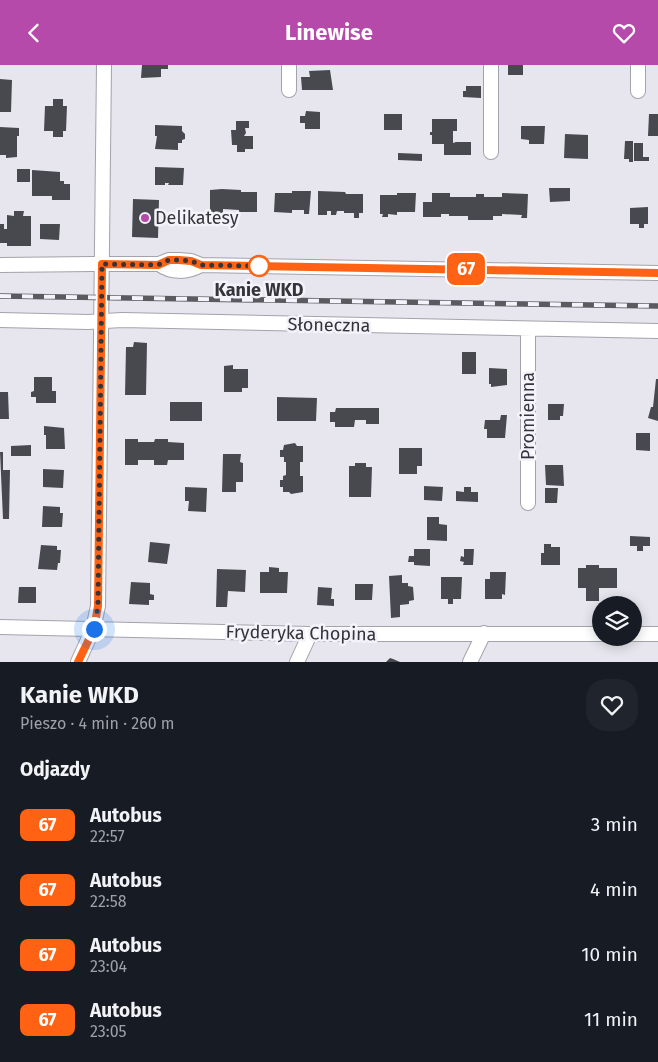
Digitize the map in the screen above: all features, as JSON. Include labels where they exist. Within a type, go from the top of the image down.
[{"type":"street","points":[[78,662],[94,629],[98,606],[104,65]]},
{"type":"street","points":[[289,65],[289,90]]},
{"type":"street","points":[[490,65],[491,152]]},
{"type":"street","points":[[638,65],[638,91]]},
{"type":"street","points":[[0,265],[158,265],[168,270],[182,271],[192,270],[201,265],[658,273]]},
{"type":"street","name":"Słoneczna","points":[[0,320],[122,320],[658,331]]},
{"type":"street","name":"Promienna","points":[[528,329],[528,503]]},
{"type":"street","name":"Fryderyka Chopina","points":[[0,627],[310,634],[592,634]]},
{"type":"street","points":[[470,662],[484,633]]},
{"type":"street","points":[[297,662],[310,634]]},
{"type":"street","points":[[642,634],[658,634]]},
{"type":"building","points":[[142,65],[168,65],[168,69],[161,69],[161,77],[141,78]]},
{"type":"building","points":[[508,65],[523,65],[523,75],[508,75]]},
{"type":"building","points":[[330,70],[333,90],[302,90],[301,77],[310,77],[309,71]]},
{"type":"building","points":[[0,79],[12,80],[11,112],[0,112]]},
{"type":"building","points":[[466,86],[481,86],[481,98],[463,97],[463,91],[466,91]]},
{"type":"building","points":[[53,99],[63,99],[63,106],[67,106],[66,131],[63,131],[63,137],[53,137],[53,131],[44,131],[45,106],[53,106]]},
{"type":"building","points":[[306,111],[320,112],[320,129],[305,129],[305,123],[300,123],[300,116],[305,116]]},
{"type":"building","points":[[384,114],[402,114],[402,130],[384,130]]},
{"type":"building","points":[[649,114],[658,114],[658,136],[648,136]]},
{"type":"building","points":[[432,119],[457,119],[457,131],[453,131],[453,143],[471,142],[471,155],[444,155],[444,144],[432,144],[430,132],[432,132]]},
{"type":"building","points":[[236,121],[249,121],[249,128],[245,128],[246,133],[244,136],[253,136],[253,149],[237,152],[237,145],[232,145],[231,130],[236,130]]},
{"type":"building","points":[[155,125],[182,126],[185,139],[182,140],[182,143],[178,143],[178,150],[155,149],[157,136],[155,136]]},
{"type":"building","points":[[521,126],[545,126],[544,144],[529,144],[529,140],[521,139]]},
{"type":"building","points":[[0,127],[19,128],[17,157],[6,158],[6,155],[0,155]]},
{"type":"building","points":[[565,134],[588,135],[588,159],[564,158]]},
{"type":"building","points":[[625,141],[633,141],[633,162],[629,162],[629,159],[624,159]]},
{"type":"building","points":[[634,143],[643,143],[643,157],[649,157],[649,161],[634,161]]},
{"type":"building","points":[[398,153],[422,154],[422,161],[398,160]]},
{"type":"building","points":[[155,167],[184,168],[183,185],[168,185],[169,183],[165,183],[165,185],[155,185]]},
{"type":"building","points":[[17,169],[30,169],[30,182],[17,182]]},
{"type":"building","points":[[32,170],[60,172],[60,181],[64,181],[64,184],[70,184],[70,200],[52,200],[52,196],[32,196]]},
{"type":"building","points":[[549,188],[570,188],[570,201],[550,202]]},
{"type":"building","points":[[222,189],[257,192],[257,212],[239,212],[239,210],[223,209],[223,214],[210,214],[210,190]]},
{"type":"building","points":[[292,191],[311,191],[309,214],[304,214],[304,210],[292,210],[292,213],[274,212],[275,193],[292,193]]},
{"type":"building","points":[[318,191],[363,194],[363,213],[359,213],[359,218],[354,218],[354,213],[344,213],[344,211],[337,211],[336,215],[331,215],[331,211],[327,211],[327,215],[318,215]]},
{"type":"building","points":[[397,193],[416,193],[415,212],[397,212],[397,215],[388,214],[388,217],[382,217],[383,214],[380,214],[380,195],[397,195]]},
{"type":"building","points":[[432,193],[450,193],[450,197],[476,197],[476,194],[484,194],[484,197],[502,197],[502,193],[528,194],[527,218],[521,218],[522,215],[502,214],[502,216],[493,216],[493,220],[468,220],[468,216],[449,216],[449,214],[441,214],[441,217],[423,217],[423,202],[432,202]]},
{"type":"building","name":"Delikatesy","points":[[133,199],[159,200],[158,238],[132,237]]},
{"type":"building","points":[[648,207],[648,224],[644,224],[644,228],[639,228],[639,224],[630,224],[630,208]]},
{"type":"building","points":[[14,211],[24,211],[23,216],[31,216],[31,246],[7,246],[7,243],[0,243],[0,224],[4,224],[4,229],[7,229],[7,215],[14,216]]},
{"type":"building","points":[[40,224],[60,224],[59,240],[40,239]]},
{"type":"building","points":[[134,342],[147,343],[146,395],[125,395],[126,347],[133,347]]},
{"type":"building","points":[[462,352],[476,352],[476,374],[462,374]]},
{"type":"building","points":[[233,365],[233,369],[248,369],[248,388],[242,388],[242,392],[224,392],[224,366]]},
{"type":"building","points":[[489,368],[507,369],[507,385],[491,387],[491,384],[489,384]]},
{"type":"building","points":[[34,377],[52,377],[52,391],[56,391],[56,403],[36,403],[36,397],[31,397],[31,392],[34,391]]},
{"type":"building","points":[[656,379],[658,379],[658,421],[648,418],[651,407],[653,407]]},
{"type":"building","points":[[0,392],[8,392],[9,419],[0,419]]},
{"type":"building","points":[[277,397],[317,398],[316,421],[277,421]]},
{"type":"building","points":[[170,402],[202,402],[202,421],[170,421]]},
{"type":"building","points":[[548,404],[564,404],[563,416],[560,416],[560,420],[548,420]]},
{"type":"building","points":[[336,408],[379,408],[379,424],[366,424],[366,420],[355,420],[354,427],[335,427],[335,422],[330,422],[330,412],[335,412]]},
{"type":"building","points":[[501,415],[507,415],[505,438],[487,438],[487,429],[484,429],[485,420],[500,420]]},
{"type":"building","points":[[44,426],[64,428],[65,449],[46,449]]},
{"type":"building","points":[[636,433],[650,433],[650,451],[636,450]]},
{"type":"building","points":[[125,439],[138,439],[138,442],[154,442],[155,439],[168,439],[168,442],[184,443],[184,460],[168,460],[167,465],[154,465],[154,460],[138,460],[138,465],[125,465]]},
{"type":"building","points":[[295,443],[297,446],[303,446],[303,462],[300,462],[300,476],[303,476],[303,492],[291,494],[283,492],[283,487],[280,487],[280,480],[283,480],[283,476],[286,475],[286,462],[284,462],[284,457],[280,457],[280,450],[283,450],[284,445]]},
{"type":"building","points":[[31,445],[31,456],[11,456],[11,446]]},
{"type":"building","points":[[399,448],[422,448],[422,466],[417,466],[417,474],[399,474]]},
{"type":"building","points":[[0,452],[3,452],[3,470],[10,470],[9,519],[3,519]]},
{"type":"building","points":[[223,454],[241,454],[240,462],[243,463],[243,482],[236,482],[236,492],[222,492]]},
{"type":"building","points":[[355,463],[366,463],[366,467],[372,467],[371,497],[349,497],[349,466],[355,466]]},
{"type":"building","points":[[545,465],[563,465],[564,486],[546,485]]},
{"type":"building","points":[[43,469],[64,470],[63,488],[43,487]]},
{"type":"building","points":[[424,486],[443,487],[442,501],[424,500]]},
{"type":"building","points":[[185,487],[207,488],[206,512],[188,511],[189,501],[185,501]]},
{"type":"building","points":[[464,487],[471,487],[471,492],[478,492],[478,502],[456,501],[456,491],[464,492]]},
{"type":"building","points":[[545,488],[558,488],[557,503],[545,503]]},
{"type":"building","points":[[43,506],[60,507],[60,513],[63,513],[62,527],[42,527]]},
{"type":"building","points":[[427,517],[439,517],[439,524],[447,525],[447,541],[427,540]]},
{"type":"building","points":[[630,536],[650,537],[650,546],[643,546],[643,551],[637,551],[637,546],[630,546]]},
{"type":"building","points":[[150,542],[170,544],[167,564],[148,562]]},
{"type":"building","points":[[544,544],[551,544],[551,547],[560,547],[560,565],[541,565],[541,553],[544,553]]},
{"type":"building","points":[[41,545],[57,546],[57,550],[61,550],[60,563],[58,563],[57,570],[38,569]]},
{"type":"building","points":[[414,549],[430,549],[430,566],[414,565],[414,562],[408,562],[409,556],[414,556]]},
{"type":"building","points":[[464,549],[474,549],[473,565],[463,565],[464,562],[460,561],[461,556],[464,557]]},
{"type":"building","points":[[586,565],[599,565],[599,568],[617,568],[617,588],[599,588],[599,596],[592,596],[592,601],[586,601],[586,588],[578,588],[578,568],[586,568]]},
{"type":"building","points":[[269,567],[279,568],[279,572],[288,572],[287,593],[260,593],[260,572],[269,572]]},
{"type":"building","points":[[217,569],[246,570],[245,592],[228,591],[227,607],[216,607]]},
{"type":"building","points":[[490,572],[506,572],[505,595],[502,594],[502,599],[485,599],[485,579],[490,579]]},
{"type":"building","points":[[402,575],[402,583],[408,583],[408,586],[413,587],[414,600],[409,601],[409,604],[400,605],[400,617],[391,618],[389,576]]},
{"type":"building","points":[[441,577],[462,577],[461,599],[453,599],[453,604],[448,604],[448,599],[441,599]]},
{"type":"building","points":[[131,582],[150,583],[150,594],[154,595],[154,600],[149,600],[149,605],[129,604]]},
{"type":"building","points":[[355,584],[373,584],[372,600],[355,600]]},
{"type":"building","points":[[19,587],[36,587],[36,603],[18,603]]},
{"type":"building","points":[[318,587],[332,588],[331,599],[334,599],[334,606],[317,605]]},
{"type":"building","points":[[390,658],[393,659],[400,662],[386,662]]},
{"type":"railway","points":[[0,296],[658,306]]},
{"type":"bus line","name":"67","points":[[78,662],[94,629],[98,606],[102,264],[158,265],[169,260],[185,260],[201,265],[658,273]]},
{"type":"place","name":"Delikatesy","points":[[145,218]]},
{"type":"place","name":"Kanie WKD","points":[[259,266]]},
{"type":"route","points":[[94,629],[98,606],[102,264],[158,265],[169,260],[185,260],[201,265],[259,266]]}]
